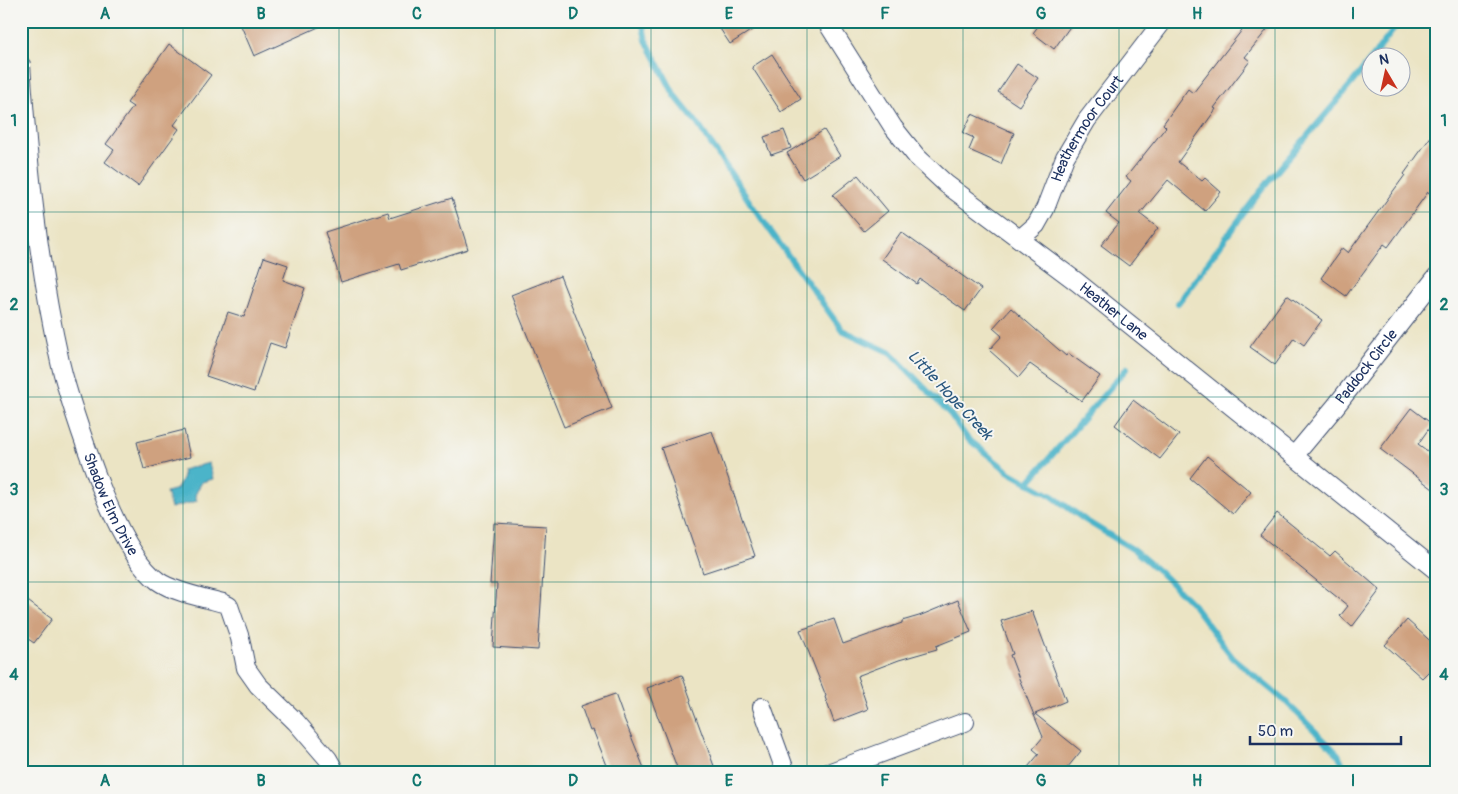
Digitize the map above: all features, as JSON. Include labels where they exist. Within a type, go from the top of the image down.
[{"type":"street","name":"Heather Lane","points":[[826,21],[893,127],[917,158],[946,184],[1077,282],[1437,571]]},
{"type":"street","name":"Heathermoor Court","points":[[1020,239],[1036,225],[1045,209],[1065,157],[1087,120],[1163,21]]},
{"type":"street","name":"Shadow Elm Drive","points":[[21,65],[26,146],[42,275],[60,364],[82,436],[107,503],[120,529],[142,563],[158,581],[229,606],[240,638],[246,668],[258,685],[296,722],[328,759],[336,773]]},
{"type":"street","name":"Paddock Circle","points":[[1294,456],[1335,407],[1437,276]]},
{"type":"street","points":[[762,707],[786,773]]},
{"type":"street","points":[[828,773],[965,722]]},
{"type":"water","points":[[209,463],[213,479],[202,482],[195,495],[197,501],[171,508],[166,492],[177,489],[183,476],[182,470]]},
{"type":"building","points":[[239,21],[332,21],[254,56]]},
{"type":"building","points":[[715,21],[766,21],[730,44]]},
{"type":"building","points":[[1042,21],[1074,21],[1054,49],[1033,33]]},
{"type":"building","points":[[1249,21],[1274,21],[1245,57],[1250,61],[1214,108],[1216,109],[1178,162],[1202,181],[1205,178],[1221,192],[1205,211],[1168,180],[1140,214],[1158,228],[1129,266],[1101,245],[1119,223],[1106,213],[1131,181],[1126,177],[1166,127],[1163,124],[1188,89],[1193,93]]},
{"type":"building","points":[[169,44],[211,75],[174,125],[179,129],[138,186],[105,162],[114,150],[106,144],[133,107],[127,103]]},
{"type":"building","points":[[772,54],[801,99],[781,112],[752,67]]},
{"type":"building","points":[[1017,64],[1038,78],[1019,106],[998,92]]},
{"type":"building","points":[[972,114],[1014,133],[1001,164],[969,150],[974,138],[963,133]]},
{"type":"building","points":[[1437,128],[1437,184],[1430,193],[1428,192],[1388,247],[1384,244],[1346,296],[1321,278],[1342,248],[1348,253]]},
{"type":"building","points":[[784,130],[791,148],[771,155],[764,137]]},
{"type":"building","points":[[824,130],[840,156],[803,179],[787,153]]},
{"type":"building","points":[[858,175],[888,211],[864,231],[833,195]]},
{"type":"building","points":[[452,198],[468,249],[401,270],[399,264],[341,282],[325,232],[388,212],[390,218]]},
{"type":"building","points":[[901,232],[981,289],[965,311],[920,279],[917,284],[882,259]]},
{"type":"building","points":[[264,257],[288,265],[283,280],[305,288],[285,348],[270,343],[254,392],[206,376],[228,312],[244,317]]},
{"type":"building","points":[[560,276],[612,408],[564,427],[511,295]]},
{"type":"building","points":[[1287,295],[1322,320],[1304,345],[1294,338],[1275,365],[1250,347]]},
{"type":"building","points":[[1011,308],[1066,356],[1068,353],[1100,376],[1082,401],[1030,364],[1019,377],[989,350],[1002,336],[993,328]]},
{"type":"building","points":[[1133,400],[1179,435],[1160,459],[1115,425]]},
{"type":"building","points":[[1411,408],[1432,424],[1418,444],[1437,458],[1437,492],[1380,449]]},
{"type":"building","points":[[184,430],[190,457],[144,469],[137,442]]},
{"type":"building","points":[[712,431],[755,556],[703,573],[661,448]]},
{"type":"building","points":[[1207,456],[1251,492],[1233,514],[1190,478]]},
{"type":"building","points":[[1277,513],[1330,556],[1335,551],[1380,590],[1352,627],[1340,616],[1348,606],[1260,535]]},
{"type":"building","points":[[494,523],[546,526],[538,650],[493,647],[497,584],[490,584]]},
{"type":"building","points":[[21,596],[52,619],[34,643],[21,634]]},
{"type":"building","points":[[958,600],[971,632],[936,646],[937,649],[899,660],[857,676],[868,709],[834,722],[826,696],[800,630],[834,619],[843,644]]},
{"type":"building","points":[[1032,611],[1066,701],[1035,714],[1081,751],[1063,773],[1023,773],[1039,754],[1033,749],[1043,737],[1010,655],[1013,654],[1001,621]]},
{"type":"building","points":[[1407,620],[1437,647],[1437,663],[1422,678],[1385,645]]},
{"type":"building","points":[[682,675],[714,766],[694,773],[679,773],[647,688]]},
{"type":"building","points":[[615,694],[646,773],[610,773],[593,730],[590,731],[581,706]]},
{"type":"waterway","name":"Little Hope Creek","points":[[642,21],[646,40],[675,96],[697,123],[751,204],[842,330],[891,353],[951,415],[967,438],[1009,472],[1052,496],[1085,520],[1134,550],[1160,572],[1193,605],[1233,658],[1286,702],[1338,754],[1347,773]]},
{"type":"waterway","points":[[1380,48],[1400,21]]},
{"type":"waterway","points":[[1178,303],[1260,192],[1360,73]]},
{"type":"waterway","points":[[1028,483],[1127,368]]}]
